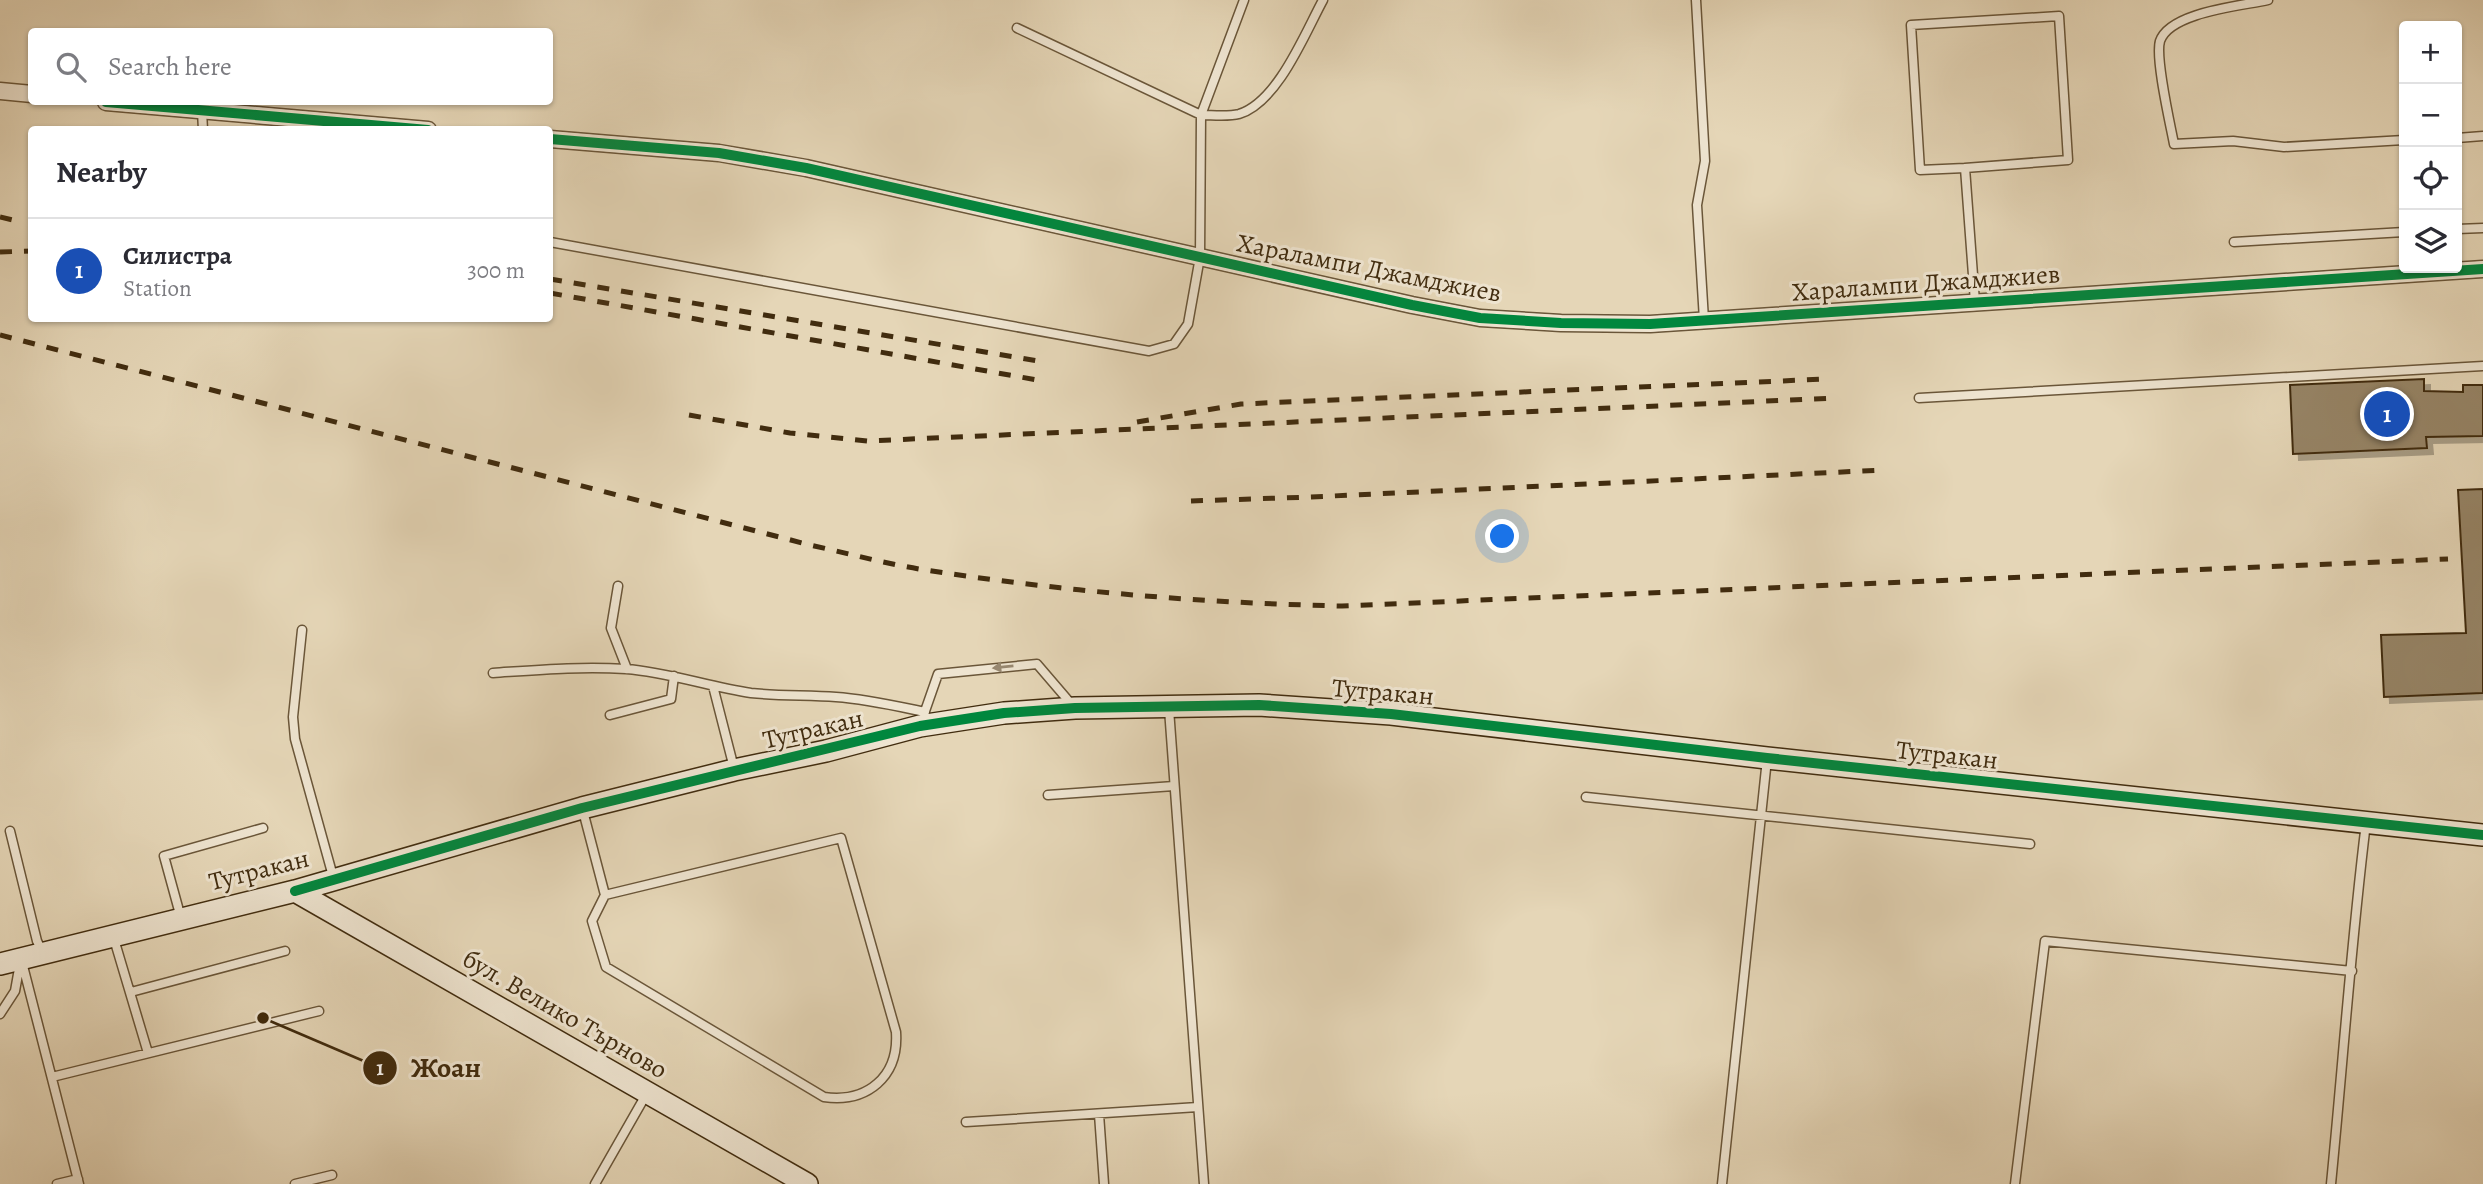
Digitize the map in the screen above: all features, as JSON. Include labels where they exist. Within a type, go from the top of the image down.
[{"type":"street","points":[[0,91],[28,94]]},
{"type":"street","points":[[138,105],[380,126]]},
{"type":"street","name":"Харалампи Джамджиев","points":[[553,139],[719,153],[794,166],[1480,318],[1561,323],[1650,324],[2483,269]]},
{"type":"street","name":"Тутракан","points":[[0,964],[295,891],[582,808],[826,751],[922,719],[1075,708],[1259,705],[1391,714],[1767,758],[2483,835]]},
{"type":"street","name":"бул. Велико Търново","points":[[295,891],[807,1184]]},
{"type":"lane","points":[[553,244],[1149,351],[1174,344],[1188,324],[1200,257],[1200,115],[1244,0]]},
{"type":"lane","points":[[1017,28],[1200,115],[1239,114],[1262,101],[1277,82],[1323,0]]},
{"type":"lane","points":[[1696,0],[1706,161],[1697,205],[1704,320]]},
{"type":"lane","points":[[2268,0],[2190,16],[2167,31],[2160,42],[2160,58],[2174,144],[2232,141],[2284,147],[2399,140]]},
{"type":"lane","points":[[2059,16],[2068,160],[1965,168],[1920,170],[1911,24],[2059,16]]},
{"type":"lane","points":[[202,111],[203,126]]},
{"type":"lane","points":[[2462,138],[2483,136]]},
{"type":"lane","points":[[1965,168],[1975,302]]},
{"type":"lane","points":[[2462,229],[2483,228]]},
{"type":"lane","points":[[2234,242],[2399,232]]},
{"type":"lane","points":[[1919,398],[2483,366]]},
{"type":"lane","points":[[618,586],[611,628],[627,669]]},
{"type":"lane","points":[[302,630],[293,717],[295,739],[334,880]]},
{"type":"lane","points":[[493,673],[570,668],[627,669],[772,695],[867,701],[922,719],[938,674],[1037,664],[1075,708]]},
{"type":"lane","points":[[610,715],[671,699],[674,676]]},
{"type":"lane","points":[[713,686],[734,771]]},
{"type":"lane","points":[[1169,707],[1204,1184]]},
{"type":"lane","points":[[1722,1184],[1767,758]]},
{"type":"lane","points":[[1048,795],[1174,786]]},
{"type":"lane","points":[[1586,797],[2030,844]]},
{"type":"lane","points":[[582,808],[605,895],[592,921],[606,967],[824,1097],[843,1099],[858,1095],[875,1086],[890,1069],[898,1051],[897,1032],[841,838],[605,895]]},
{"type":"lane","points":[[2331,1184],[2352,971],[2352,935],[2366,823]]},
{"type":"lane","points":[[181,918],[164,856],[263,828]]},
{"type":"lane","points":[[10,831],[37,941],[43,953]]},
{"type":"lane","points":[[113,936],[148,1053]]},
{"type":"lane","points":[[2015,1184],[2045,941],[2352,971]]},
{"type":"lane","points":[[131,992],[285,951]]},
{"type":"lane","points":[[0,1014],[15,991],[21,959]]},
{"type":"lane","points":[[21,959],[79,1181],[57,1184]]},
{"type":"lane","points":[[52,1077],[319,1011]]},
{"type":"lane","points":[[595,1184],[647,1093]]},
{"type":"lane","points":[[966,1122],[1198,1107]]},
{"type":"lane","points":[[1099,1114],[1104,1184]]},
{"type":"lane","points":[[295,1184],[332,1175]]},
{"type":"building","points":[[2424,379],[2424,391],[2463,392],[2463,385],[2483,385],[2483,436],[2426,437],[2427,448],[2293,454],[2290,385]]},
{"type":"building","points":[[2483,489],[2483,693],[2384,697],[2381,635],[2466,633],[2458,490]]},
{"type":"railway","points":[[0,217],[21,222]]},
{"type":"railway","points":[[0,252],[28,251]]},
{"type":"railway","points":[[553,280],[1044,362]]},
{"type":"railway","points":[[553,294],[1037,380]]},
{"type":"railway","points":[[0,335],[878,561],[972,577],[1130,595],[1342,606],[2448,559]]},
{"type":"railway","points":[[1137,422],[1241,404],[1827,379]]},
{"type":"railway","points":[[689,415],[790,433],[867,441],[1836,398]]},
{"type":"railway","points":[[1191,501],[1884,470]]},
{"type":"cycle path","points":[[140,105],[382,126]]},
{"type":"cycle path","points":[[553,139],[719,153],[806,168],[1480,318],[1561,323],[1650,324],[2483,269]]},
{"type":"cycle path","points":[[295,891],[582,808],[920,726],[1004,713],[1075,708],[1259,705],[1391,714],[1767,758],[2483,835]]},
{"type":"place","name":"Силистра","points":[[2387,414]]},
{"type":"place","name":"Жоан","points":[[263,1018]]}]
